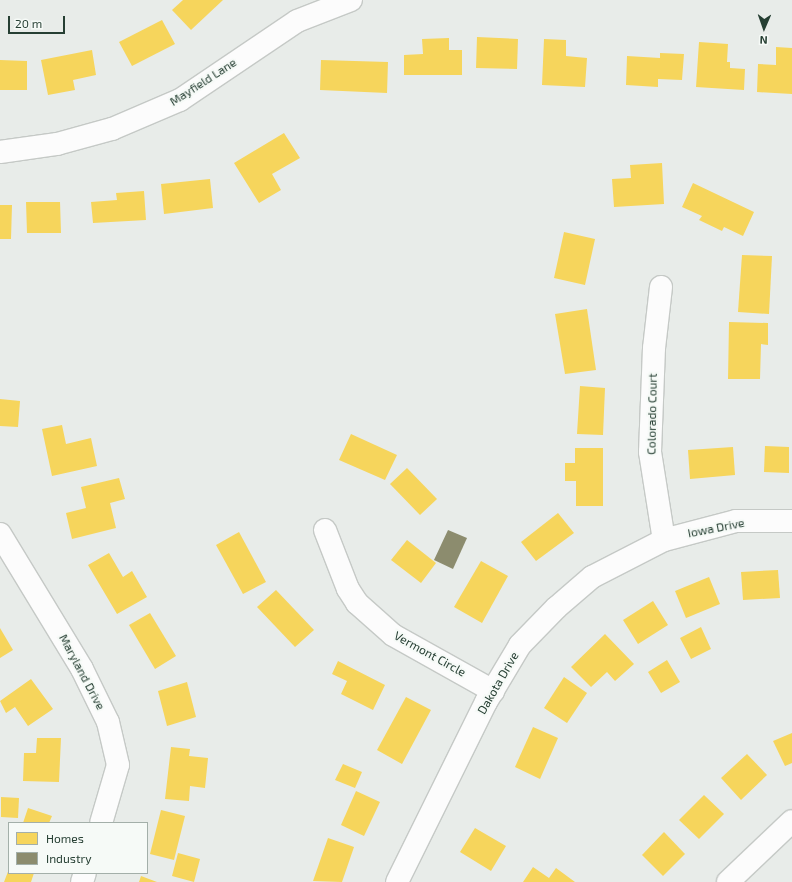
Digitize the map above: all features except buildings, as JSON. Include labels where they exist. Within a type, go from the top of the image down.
[{"type":"street","name":"Mayfield Lane","points":[[0,152],[57,144],[112,129],[180,100],[318,6],[351,0]]},
{"type":"street","name":"Colorado Court","points":[[660,286],[654,348],[650,452],[657,509],[664,540]]},
{"type":"street","name":"Iowa Drive","points":[[664,540],[736,521],[792,521]]},
{"type":"street","name":"Vermont Circle","points":[[325,530],[348,589],[357,603],[393,635],[493,691]]},
{"type":"street","name":"Maryland Drive","points":[[0,534],[63,636],[108,722],[118,765],[101,822]]},
{"type":"street","name":"Dakota Drive","points":[[398,882],[493,691],[520,645],[556,608],[592,577],[664,540]]},
{"type":"street","points":[[728,882],[792,821]]}]
